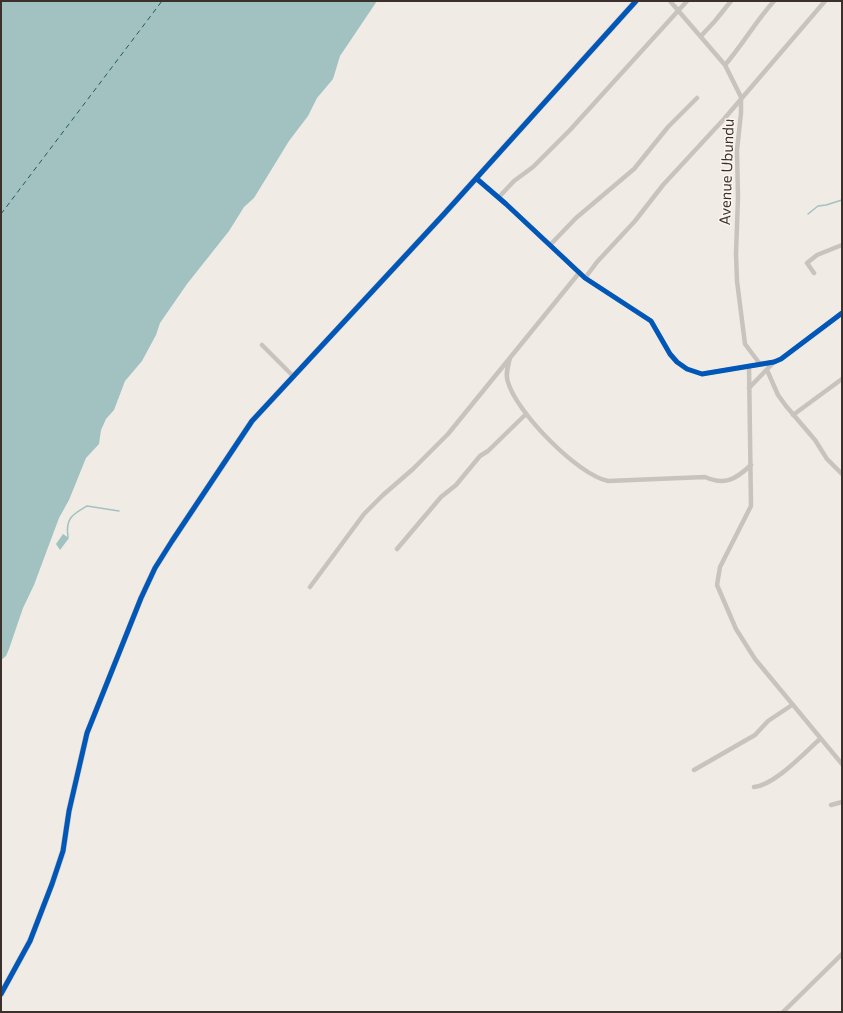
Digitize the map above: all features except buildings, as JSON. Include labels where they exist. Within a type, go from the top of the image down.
[{"type":"street","points":[[1,994],[30,941],[52,884],[63,851],[69,811],[88,733],[141,598],[155,568],[218,470],[252,421],[476,178],[636,1]]},
{"type":"street","name":"Avenue Ubundu","points":[[670,1],[725,65],[741,96],[742,113],[737,150],[737,281],[745,344],[760,364]]},
{"type":"street","points":[[499,197],[516,180],[533,167],[570,130],[687,1]]},
{"type":"street","points":[[701,36],[731,1]]},
{"type":"street","points":[[725,65],[739,49],[762,13],[774,1]]},
{"type":"street","points":[[585,278],[597,262],[635,221],[663,185],[724,119],[741,96],[825,1]]},
{"type":"street","points":[[550,245],[576,218],[634,169],[668,127],[697,98]]},
{"type":"street","points":[[476,178],[499,197],[585,278],[651,321],[670,354],[687,369],[702,374],[774,362]]},
{"type":"street","points":[[814,273],[808,263],[817,255],[842,245]]},
{"type":"street","points":[[310,587],[364,514],[432,451],[579,273]]},
{"type":"street","points":[[749,388],[774,362],[842,313]]},
{"type":"street","points":[[262,345],[293,376]]},
{"type":"street","points":[[511,356],[507,372],[508,382],[518,403],[556,447],[597,479],[705,477],[714,481],[726,481],[740,475],[751,465]]},
{"type":"street","points":[[749,366],[752,490],[750,511],[743,521],[720,567],[717,585],[736,629],[749,650],[792,705],[842,764]]},
{"type":"street","points":[[767,370],[778,395],[793,415],[816,440],[827,459],[842,474]]},
{"type":"street","points":[[793,415],[842,380]]},
{"type":"street","points":[[397,550],[440,497],[456,485],[480,456],[526,414]]},
{"type":"street","points":[[694,770],[755,734],[768,721],[792,705]]},
{"type":"street","points":[[754,787],[767,783],[778,776],[820,739]]},
{"type":"street","points":[[831,804],[842,802]]},
{"type":"street","points":[[784,1012],[842,954]]},
{"type":"water","points":[[1,1],[377,1],[340,56],[333,79],[317,98],[308,116],[289,141],[254,198],[244,207],[229,231],[187,284],[160,323],[156,335],[142,361],[125,381],[114,410],[106,419],[101,430],[99,444],[86,458],[69,500],[59,518],[34,585],[23,608],[9,649],[6,656],[1,660]]},
{"type":"water","points":[[63,534],[69,538],[60,550],[56,544]]},
{"type":"waterway","points":[[808,214],[818,206],[842,200]]},
{"type":"waterway","points":[[68,537],[67,531],[71,517],[87,506],[119,511]]},
{"type":"ferry route","points":[[1,214],[162,1]]},
{"type":"cycle path","points":[[1,994],[30,941],[63,851],[69,811],[87,733],[141,598],[155,568],[172,541],[252,421],[444,214],[636,1]]},
{"type":"cycle path","points":[[477,179],[585,278],[651,321],[670,354],[677,362],[687,369],[702,374],[774,362],[781,359],[842,313]]}]
